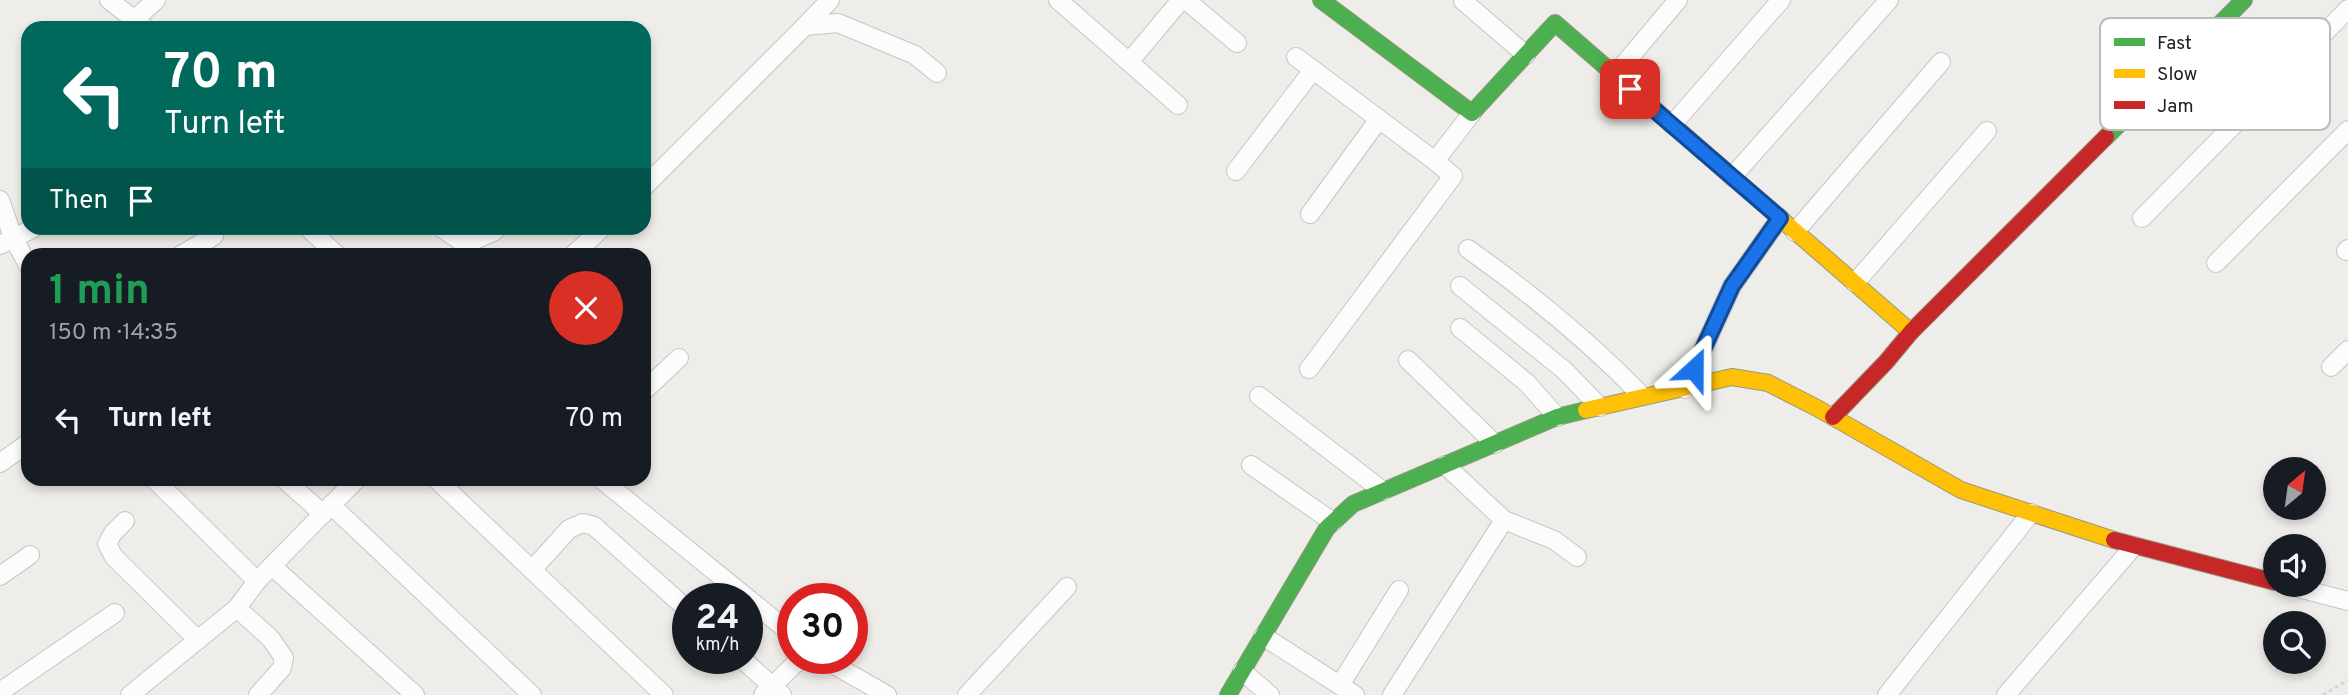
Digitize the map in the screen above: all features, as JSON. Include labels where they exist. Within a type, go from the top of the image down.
[{"type":"street","points":[[108,0],[136,21]]},
{"type":"street","points":[[142,21],[156,0]]},
{"type":"street","points":[[651,180],[830,0]]},
{"type":"street","points":[[1129,62],[1184,0],[1237,43]]},
{"type":"street","points":[[1321,0],[1472,113]]},
{"type":"street","points":[[1463,0],[1527,55]]},
{"type":"street","points":[[1614,76],[1678,0]]},
{"type":"street","points":[[1672,125],[1781,0]]},
{"type":"street","points":[[1732,177],[1889,0]]},
{"type":"street","points":[[2226,18],[2244,0]]},
{"type":"street","points":[[1060,1],[1178,106]]},
{"type":"street","points":[[2330,27],[2348,9]]},
{"type":"street","points":[[805,26],[838,23],[915,55],[937,73]]},
{"type":"street","points":[[1436,161],[1472,113],[1555,23],[1911,332]]},
{"type":"street","points":[[1296,57],[1453,176],[1309,369]]},
{"type":"street","points":[[1795,232],[1941,62]]},
{"type":"street","points":[[1237,171],[1313,70]]},
{"type":"street","points":[[1310,214],[1378,119]]},
{"type":"street","points":[[1833,417],[1911,332],[2114,130]]},
{"type":"street","points":[[2143,218],[2229,130]]},
{"type":"street","points":[[2216,263],[2348,130]]},
{"type":"street","points":[[1855,283],[1987,131]]},
{"type":"street","points":[[0,200],[7,241],[21,257]]},
{"type":"street","points":[[1685,389],[1732,286],[1780,218]]},
{"type":"street","points":[[316,235],[329,248]]},
{"type":"street","points":[[451,235],[467,248]]},
{"type":"street","points":[[472,248],[489,235]]},
{"type":"street","points":[[581,248],[594,235]]},
{"type":"street","points":[[193,248],[214,236]]},
{"type":"street","points":[[1468,249],[1524,289],[1613,366],[1642,396]]},
{"type":"street","points":[[1461,286],[1564,370],[1600,407]]},
{"type":"street","points":[[1460,328],[1527,383],[1557,417]]},
{"type":"street","points":[[2331,367],[2348,350]]},
{"type":"street","points":[[651,384],[679,358]]},
{"type":"street","points":[[1408,360],[1495,444]]},
{"type":"street","points":[[1228,695],[1326,528],[1353,504],[1557,417],[1732,377],[1768,383],[1961,489],[2134,546],[2263,579]]},
{"type":"street","points":[[1259,396],[1382,491]]},
{"type":"street","points":[[0,463],[21,448]]},
{"type":"street","points":[[1251,464],[1334,522]]},
{"type":"street","points":[[1446,465],[1504,520],[1554,540],[1577,556]]},
{"type":"street","points":[[161,486],[257,581]]},
{"type":"street","points":[[293,486],[327,510],[532,695]]},
{"type":"street","points":[[130,695],[237,608],[257,581],[350,486]]},
{"type":"street","points":[[443,486],[664,695]]},
{"type":"street","points":[[609,486],[777,622]]},
{"type":"street","points":[[1893,693],[2031,513]]},
{"type":"street","points":[[1392,695],[1504,520]]},
{"type":"street","points":[[125,521],[107,544],[114,556],[198,640]]},
{"type":"street","points":[[532,570],[569,529],[583,523],[594,526],[672,596]]},
{"type":"street","points":[[2006,695],[2134,546]]},
{"type":"street","points":[[0,576],[30,555]]},
{"type":"street","points":[[272,566],[415,695]]},
{"type":"street","points":[[967,695],[1067,587]]},
{"type":"street","points":[[1263,636],[1347,690],[1399,590]]},
{"type":"street","points":[[2326,595],[2348,601]]},
{"type":"street","points":[[237,608],[271,639],[284,658],[282,667],[258,695]]},
{"type":"street","points":[[0,692],[115,613]]},
{"type":"street","points":[[1242,671],[1270,695]]},
{"type":"street","points":[[756,674],[772,692],[787,674]]},
{"type":"street","points":[[850,674],[887,695]]},
{"type":"path","points":[[2323,695],[2348,680]]},
{"type":"traffic: fast","points":[[1321,0],[1472,113],[1555,23],[1683,134]]},
{"type":"traffic: fast","points":[[2226,18],[2244,0]]},
{"type":"traffic: fast","points":[[2106,137],[2113,130]]},
{"type":"traffic: fast","points":[[1228,695],[1327,528],[1353,504],[1557,417],[1586,410]]},
{"type":"traffic: slow","points":[[1683,134],[1911,332]]},
{"type":"traffic: slow","points":[[1586,410],[1732,377],[1768,383],[1961,490],[2114,540]]},
{"type":"traffic: jam","points":[[1833,417],[1911,332],[2106,137]]},
{"type":"traffic: jam","points":[[2114,540],[2263,579]]},
{"type":"route","points":[[1630,89],[1780,218],[1732,286],[1694,369]]}]
